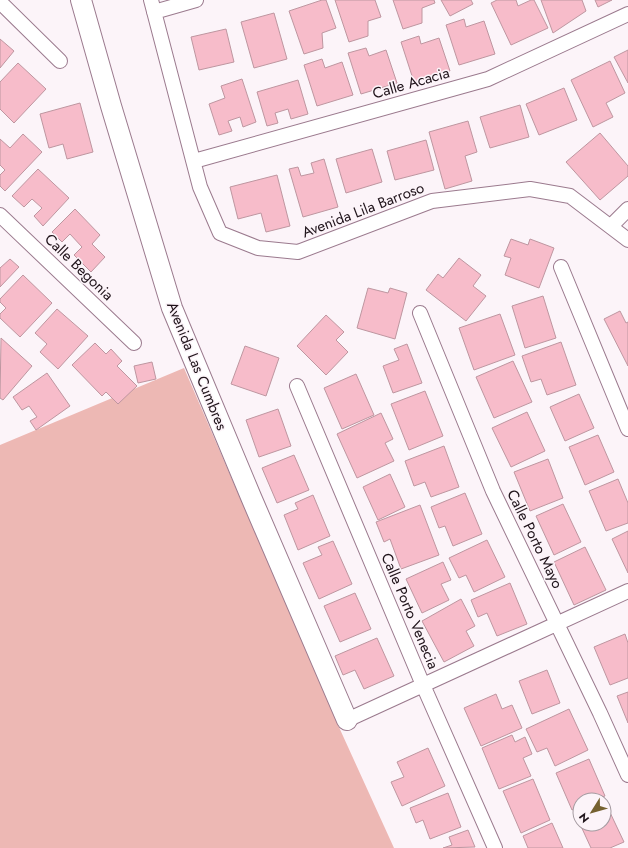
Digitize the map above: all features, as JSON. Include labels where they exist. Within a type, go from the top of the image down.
[{"type":"street","name":"Avenida Las Cumbres","points":[[81,0],[111,106],[172,308],[347,720]]},
{"type":"street","points":[[153,6],[196,0]]},
{"type":"street","points":[[0,2],[60,61]]},
{"type":"street","name":"Avenida Lila Barroso","points":[[153,6],[200,187],[220,233],[258,248],[298,252],[432,201],[530,189],[570,196],[628,240]]},
{"type":"street","name":"Calle Acacia","points":[[194,162],[488,79],[628,14]]},
{"type":"street","points":[[611,226],[628,209]]},
{"type":"street","name":"Calle Begonia","points":[[0,215],[134,343]]},
{"type":"street","points":[[561,267],[628,429]]},
{"type":"street","name":"Calle Porto Mayo","points":[[420,313],[493,491],[600,713],[628,775]]},
{"type":"street","name":"Calle Porto Venecia","points":[[297,386],[423,685],[495,848]]},
{"type":"street","points":[[347,720],[628,591]]},
{"type":"shaded area","points":[[184,368],[338,725],[394,848],[0,848],[0,445]]},
{"type":"building","points":[[326,0],[336,28],[322,33],[323,48],[304,54],[289,11]]},
{"type":"building","points":[[335,0],[375,0],[381,17],[368,21],[368,36],[349,42]]},
{"type":"building","points":[[393,0],[434,0],[435,3],[422,8],[422,23],[403,29]]},
{"type":"building","points":[[441,0],[471,0],[473,4],[450,16]]},
{"type":"building","points":[[497,0],[516,0],[518,6],[534,0],[548,28],[511,45],[491,3]]},
{"type":"building","points":[[541,0],[582,0],[586,11],[553,33]]},
{"type":"building","points":[[595,0],[612,0],[598,7]]},
{"type":"building","points":[[274,13],[287,59],[254,68],[241,22]]},
{"type":"building","points":[[464,19],[466,27],[484,21],[495,54],[459,65],[446,25]]},
{"type":"building","points":[[226,29],[234,62],[199,70],[191,37]]},
{"type":"building","points":[[419,36],[421,44],[439,38],[450,71],[414,82],[401,42]]},
{"type":"building","points":[[0,39],[14,51],[0,68]]},
{"type":"building","points":[[366,48],[369,56],[386,50],[397,83],[361,94],[348,53]]},
{"type":"building","points":[[628,50],[628,83],[614,57]]},
{"type":"building","points":[[322,59],[325,68],[342,62],[353,95],[317,106],[304,65]]},
{"type":"building","points":[[610,61],[625,93],[606,103],[613,117],[593,127],[571,80]]},
{"type":"building","points":[[18,63],[46,89],[14,123],[0,109],[0,82]]},
{"type":"building","points":[[242,79],[256,122],[243,127],[240,117],[228,121],[232,131],[219,135],[209,104],[225,98],[221,86]]},
{"type":"building","points":[[298,80],[308,114],[291,119],[288,109],[275,113],[278,123],[267,126],[257,92]]},
{"type":"building","points":[[564,88],[577,120],[539,135],[526,104]]},
{"type":"building","points":[[80,103],[93,152],[67,159],[63,144],[49,148],[40,114]]},
{"type":"building","points":[[520,105],[529,137],[490,148],[480,117]]},
{"type":"building","points":[[468,121],[477,152],[465,156],[472,181],[445,189],[429,132]]},
{"type":"building","points":[[600,133],[628,166],[628,176],[600,200],[566,162]]},
{"type":"building","points":[[23,134],[42,152],[5,191],[0,186],[0,175],[5,170],[0,165],[0,139],[10,148]]},
{"type":"building","points":[[426,140],[434,170],[395,180],[387,151]]},
{"type":"building","points":[[372,149],[382,182],[346,193],[336,159]]},
{"type":"building","points":[[324,159],[338,207],[303,217],[289,169],[298,167],[301,176],[314,173],[311,163]]},
{"type":"building","points":[[38,169],[69,198],[43,226],[34,216],[42,208],[32,199],[24,207],[12,196]]},
{"type":"building","points":[[277,175],[290,226],[266,232],[261,213],[238,219],[230,187]]},
{"type":"building","points":[[75,209],[100,235],[92,244],[105,257],[91,272],[74,255],[82,247],[70,234],[62,242],[52,232]]},
{"type":"building","points":[[511,239],[528,245],[530,239],[554,248],[539,288],[505,275],[511,258],[504,256]]},
{"type":"building","points":[[459,258],[481,275],[473,286],[486,296],[466,321],[426,290],[438,274],[443,278]]},
{"type":"building","points":[[10,259],[19,267],[0,287],[0,268]]},
{"type":"building","points":[[23,275],[52,303],[20,337],[0,318],[0,314],[6,308],[0,302],[0,299]]},
{"type":"building","points":[[368,288],[388,293],[390,288],[407,293],[395,339],[357,328]]},
{"type":"building","points":[[543,296],[556,338],[525,348],[512,306]]},
{"type":"building","points":[[57,309],[88,336],[58,369],[40,352],[47,344],[35,333]]},
{"type":"building","points":[[620,311],[626,323],[628,322],[628,366],[604,319]]},
{"type":"building","points":[[500,314],[515,355],[474,370],[459,328]]},
{"type":"building","points":[[326,315],[344,332],[336,340],[348,352],[326,375],[297,346]]},
{"type":"building","points":[[1,338],[32,366],[3,400],[0,398]]},
{"type":"building","points":[[561,342],[576,385],[547,395],[541,379],[531,382],[522,356]]},
{"type":"building","points":[[95,343],[106,354],[111,349],[122,361],[117,366],[137,386],[118,404],[106,392],[102,396],[72,365]]},
{"type":"building","points":[[407,344],[422,383],[393,393],[383,366],[399,360],[394,349]]},
{"type":"building","points":[[245,346],[279,358],[266,396],[231,384]]},
{"type":"building","points":[[513,361],[532,402],[494,418],[476,377]]},
{"type":"building","points":[[152,362],[156,379],[138,383],[134,366]]},
{"type":"building","points":[[47,373],[70,406],[36,430],[30,421],[37,417],[29,406],[22,410],[13,397]]},
{"type":"building","points":[[356,374],[374,415],[342,429],[324,388]]},
{"type":"building","points":[[425,391],[443,436],[409,450],[391,404]]},
{"type":"building","points":[[579,394],[594,428],[565,441],[550,407]]},
{"type":"building","points":[[278,409],[291,446],[259,457],[246,420]]},
{"type":"building","points":[[527,412],[545,451],[511,467],[492,428]]},
{"type":"building","points":[[381,413],[393,439],[385,443],[394,461],[357,478],[337,434]]},
{"type":"building","points":[[598,435],[614,472],[585,485],[569,447]]},
{"type":"building","points":[[444,446],[459,487],[431,497],[425,482],[414,486],[405,461]]},
{"type":"building","points":[[294,455],[309,490],[277,503],[262,468]]},
{"type":"building","points":[[548,459],[563,498],[530,511],[514,472]]},
{"type":"building","points":[[390,474],[405,507],[378,520],[363,487]]},
{"type":"building","points":[[618,479],[628,503],[628,523],[606,531],[589,491]]},
{"type":"building","points":[[465,493],[482,534],[453,546],[445,526],[439,528],[431,507]]},
{"type":"building","points":[[313,495],[330,536],[298,550],[284,515],[298,509],[295,503]]},
{"type":"building","points":[[563,504],[581,542],[554,555],[536,516]]},
{"type":"building","points":[[420,505],[439,555],[401,569],[390,539],[384,542],[376,522]]},
{"type":"building","points":[[628,531],[628,573],[612,539]]},
{"type":"building","points":[[487,540],[505,577],[474,592],[466,575],[459,578],[449,558]]},
{"type":"building","points":[[333,541],[352,584],[319,599],[303,563],[322,555],[318,547]]},
{"type":"building","points":[[585,547],[606,590],[574,605],[554,562]]},
{"type":"building","points":[[443,562],[451,580],[441,584],[449,600],[422,613],[406,579]]},
{"type":"building","points":[[510,583],[527,624],[497,636],[487,613],[478,617],[471,600]]},
{"type":"building","points":[[355,593],[371,629],[340,642],[324,606]]},
{"type":"building","points":[[461,599],[475,626],[466,631],[474,646],[444,662],[422,621]]},
{"type":"building","points":[[625,634],[628,643],[628,678],[610,685],[594,647]]},
{"type":"building","points":[[377,638],[394,676],[364,689],[355,670],[343,675],[335,656]]},
{"type":"building","points":[[547,670],[560,703],[532,714],[519,681]]},
{"type":"building","points":[[628,692],[628,723],[617,696]]},
{"type":"building","points":[[496,694],[502,709],[512,705],[522,728],[481,746],[464,708]]},
{"type":"building","points":[[569,709],[588,750],[555,766],[547,748],[537,752],[526,729]]},
{"type":"building","points":[[512,735],[515,742],[525,737],[532,754],[523,758],[531,776],[499,789],[482,748]]},
{"type":"building","points":[[428,748],[445,786],[402,806],[391,782],[404,777],[397,762]]},
{"type":"building","points":[[589,759],[603,792],[572,792],[572,810],[556,773]]},
{"type":"building","points":[[533,779],[550,820],[521,833],[503,791]]},
{"type":"building","points":[[448,793],[461,827],[430,839],[423,820],[416,823],[410,808]]},
{"type":"building","points":[[612,817],[624,842],[610,848],[591,848],[584,832],[612,832]]},
{"type":"building","points":[[552,823],[563,848],[528,848],[523,836]]},
{"type":"building","points":[[468,830],[475,847],[443,848],[452,845],[449,837]]}]
